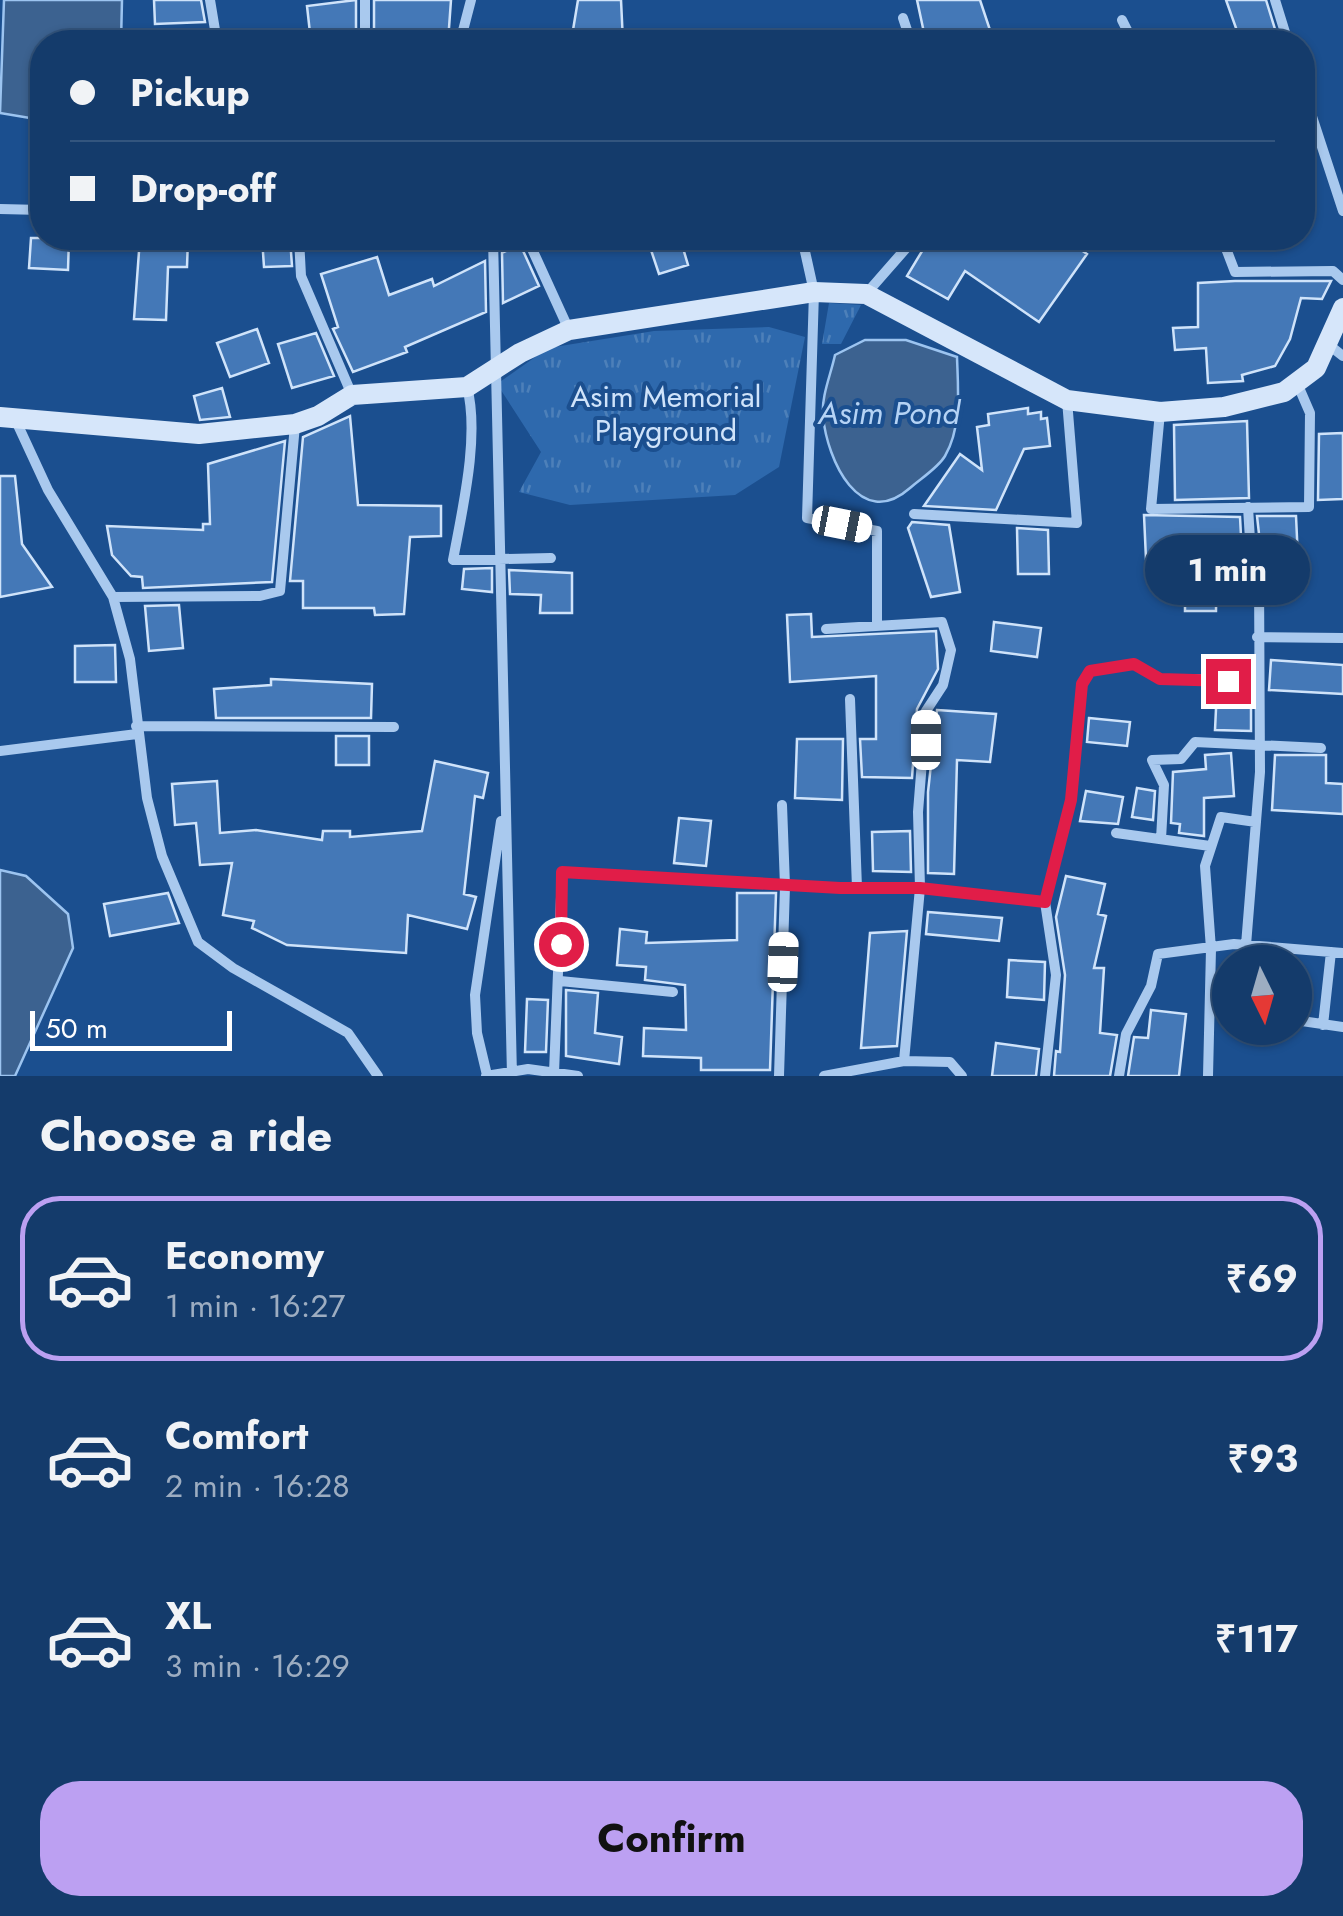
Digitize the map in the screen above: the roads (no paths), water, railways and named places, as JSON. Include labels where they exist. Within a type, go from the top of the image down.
[{"type":"street","points":[[210,0],[215,30]]},
{"type":"street","points":[[364,30],[365,0]]},
{"type":"street","points":[[463,30],[471,0]]},
{"type":"street","points":[[1275,0],[1284,30]]},
{"type":"street","points":[[903,18],[907,30]]},
{"type":"street","points":[[1122,20],[1127,30]]},
{"type":"street","points":[[1315,126],[1343,212]]},
{"type":"street","points":[[0,209],[30,210]]},
{"type":"street","points":[[300,250],[301,276],[352,395]]},
{"type":"street","points":[[493,250],[512,1076]]},
{"type":"street","points":[[532,250],[568,330]]},
{"type":"street","points":[[805,250],[814,292],[807,518],[877,531],[877,625]]},
{"type":"street","points":[[866,294],[904,250]]},
{"type":"street","points":[[1227,250],[1235,272],[1334,272],[1343,280]]},
{"type":"street","points":[[8,419],[199,434],[295,424],[318,416],[352,395],[466,388],[520,352],[568,330],[814,292],[866,294],[1067,400],[1160,412],[1260,402],[1297,383],[1336,351],[1343,308]]},
{"type":"street","points":[[1160,412],[1151,509],[1309,506],[1310,412],[1297,383]]},
{"type":"street","points":[[466,388],[471,402],[466,490],[453,560],[551,558]]},
{"type":"street","points":[[914,514],[1077,523],[1067,400]]},
{"type":"street","points":[[8,419],[113,597],[130,658],[136,730],[162,856],[198,942],[232,968],[348,1033],[378,1076]]},
{"type":"street","points":[[113,597],[270,596],[280,591],[295,424]]},
{"type":"street","points":[[1246,945],[1260,742],[1259,576],[1251,556],[1248,507]]},
{"type":"street","points":[[826,629],[942,622],[951,650],[943,686],[926,711],[918,812],[920,888],[904,1062]]},
{"type":"street","points":[[1257,637],[1343,638]]},
{"type":"street","points":[[1045,1076],[1056,975],[1045,902],[1071,800],[1082,684],[1090,671],[1134,664],[1160,679],[1259,680]]},
{"type":"street","points":[[850,699],[857,888]]},
{"type":"street","points":[[0,751],[136,730],[394,727]]},
{"type":"street","points":[[1161,839],[1164,785],[1152,760],[1181,758],[1196,742],[1260,742],[1321,748]]},
{"type":"street","points":[[506,786],[475,996],[476,1033],[486,1076],[578,1076]]},
{"type":"street","points":[[779,1076],[785,886],[782,805]]},
{"type":"street","points":[[1208,1076],[1212,949],[1205,866],[1221,817],[1256,822]]},
{"type":"street","points":[[1116,833],[1210,846]]},
{"type":"street","points":[[554,1074],[562,872],[785,886],[920,888],[1045,902]]},
{"type":"street","points":[[1118,1076],[1126,1034],[1151,986],[1158,954],[1212,949]]},
{"type":"street","points":[[1312,950],[1340,952],[1323,1025]]},
{"type":"street","points":[[560,981],[674,992]]},
{"type":"street","points":[[1312,1023],[1343,1028]]},
{"type":"street","points":[[824,1076],[904,1062],[950,1062],[962,1076]]},
{"type":"water","points":[[4,0],[122,0],[121,30],[30,30],[30,118],[0,113]]},
{"type":"water","name":"Asim Pond","points":[[865,340],[906,340],[957,357],[957,420],[945,456],[910,488],[892,499],[876,502],[849,485],[839,470],[823,416],[835,355]]},
{"type":"water","points":[[0,870],[26,876],[68,914],[73,948],[15,1076],[0,1076]]},
{"type":"park label","name":"Asim Memorial Playground","points":[[666,414]]}]
